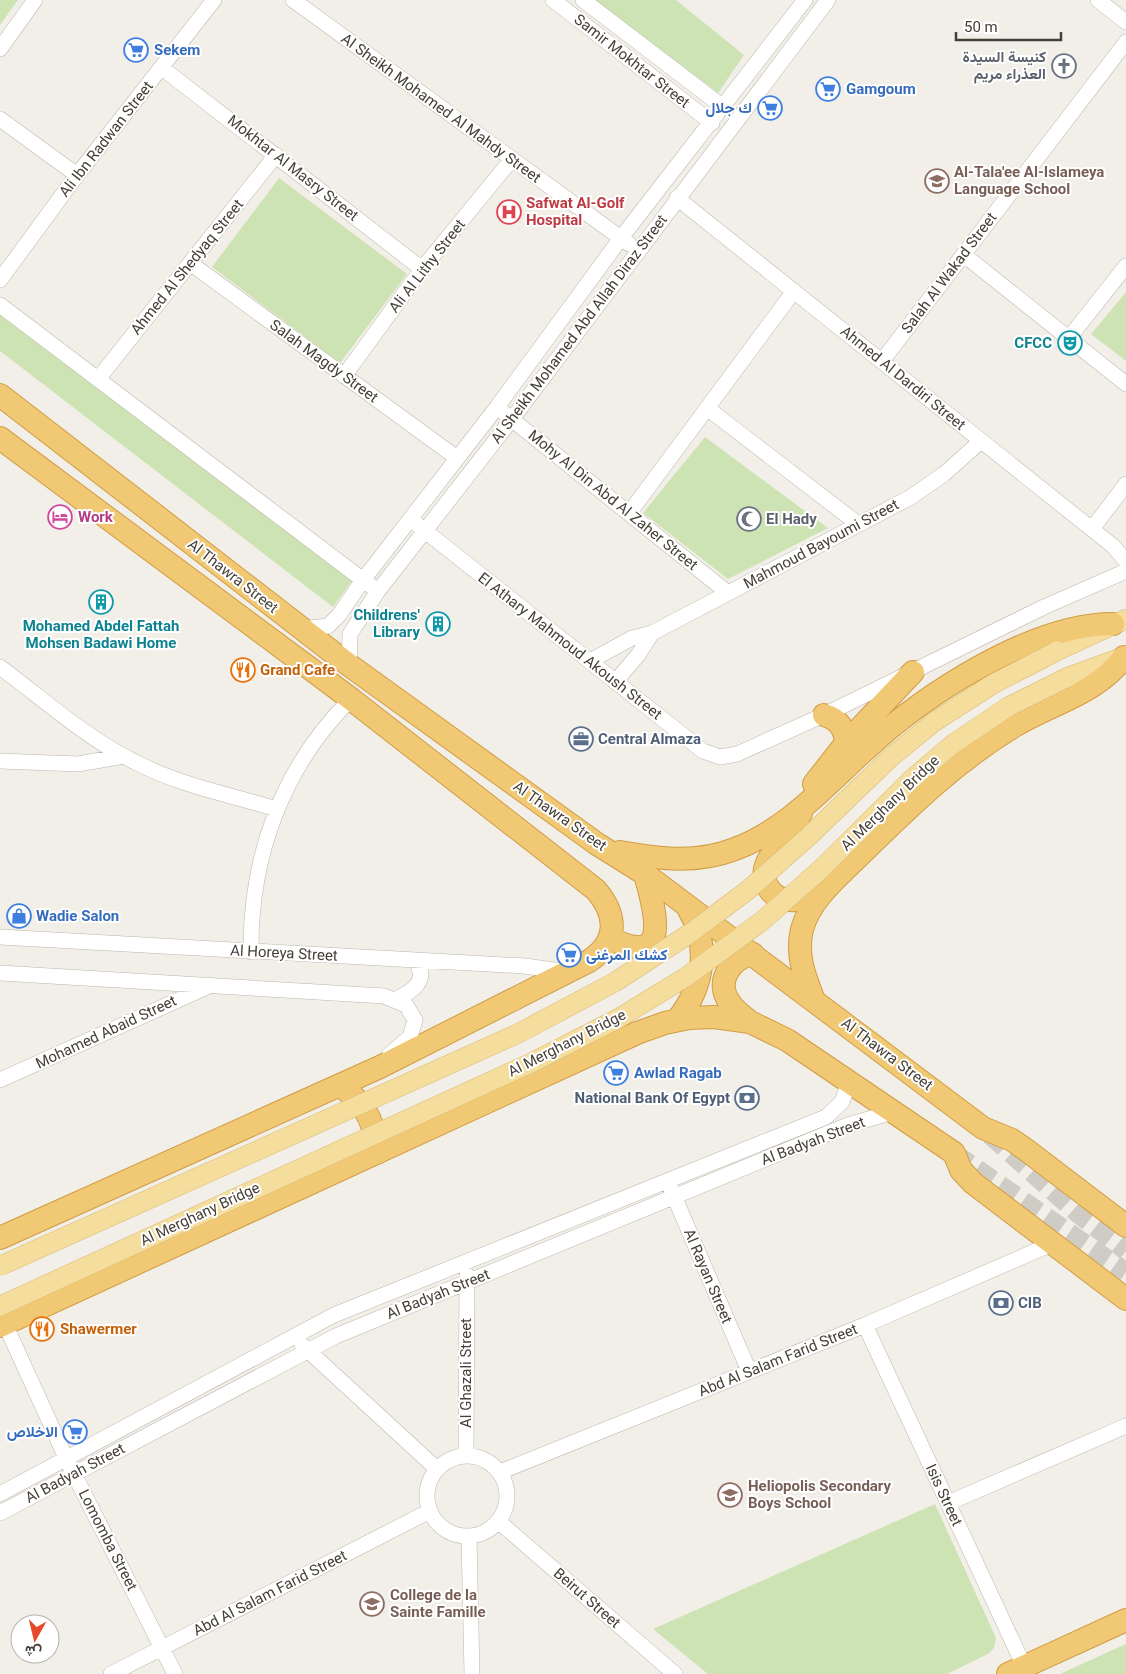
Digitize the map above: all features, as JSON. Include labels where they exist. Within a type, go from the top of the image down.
[{"type":"highway","name":"Al Thawra Street","points":[[0,395],[349,665],[607,850],[645,874],[813,998],[983,1128],[1012,1140],[1126,1226]]},
{"type":"highway","name":"Al Thawra Street","points":[[0,438],[351,699],[596,890],[608,908],[611,927],[610,937]]},
{"type":"highway","points":[[607,850],[668,860],[709,857],[754,841],[804,805],[890,728],[956,681],[991,662],[1043,639],[1085,627],[1119,622]]},
{"type":"highway","points":[[813,998],[804,975],[800,947],[806,919],[821,894],[914,801],[958,764],[1017,724],[1094,686],[1110,673],[1125,656]]},
{"type":"highway","points":[[821,894],[805,899],[783,900],[772,893],[764,876],[768,858],[792,831],[815,781],[846,743],[913,672]]},
{"type":"highway","points":[[824,715],[838,722],[846,735],[846,743]]},
{"type":"highway","points":[[0,1238],[380,1067],[568,972],[601,953],[608,946],[610,937],[624,946],[635,948],[646,944],[654,934],[655,921],[645,874]]},
{"type":"highway","points":[[677,1020],[691,1001],[702,966],[700,940],[692,916],[685,904]]},
{"type":"highway","points":[[753,954],[741,958],[730,966],[724,985],[730,1004],[750,1022],[787,1040],[954,1154],[962,1170],[974,1183],[1126,1299]]},
{"type":"highway","points":[[2,1319],[376,1153],[653,1027],[677,1020],[714,1017],[750,1022]]},
{"type":"highway","points":[[339,1085],[356,1098],[369,1114],[376,1134],[376,1153]]},
{"type":"highway","points":[[1016,1670],[1126,1620]]},
{"type":"main road","name":"Al Merghany Bridge","points":[[0,1266],[517,1034],[614,982],[692,932],[748,890],[808,837],[890,758],[934,722],[981,691],[1057,651],[1119,622]]},
{"type":"main road","name":"Al Merghany Bridge","points":[[2,1319],[542,1058],[636,1008],[710,960],[768,916],[820,870],[912,779],[953,744],[1008,707],[1068,677],[1125,656]]},
{"type":"street","points":[[0,50],[35,0]]},
{"type":"street","name":"Ali Ibn Radwan Street","points":[[0,280],[78,175],[214,0]]},
{"type":"street","name":"Al Sheikh Mohamed Al Mahdy Street","points":[[293,0],[638,251]]},
{"type":"street","name":"Samir Mokhtar Street","points":[[553,0],[712,123]]},
{"type":"street","name":"Samir Mokhtar Street","points":[[583,0],[723,107]]},
{"type":"street","name":"Al Sheikh Mohamed Abd Allah Diraz Street","points":[[302,629],[321,628],[334,621],[363,580],[497,407],[621,238],[712,123],[804,0]]},
{"type":"street","name":"Al Sheikh Mohamed Abd Allah Diraz Street","points":[[349,665],[350,634],[378,591],[512,419],[828,0]]},
{"type":"street","points":[[1098,0],[1126,22]]},
{"type":"street","name":"Salah Al Wakad Street","points":[[882,361],[1126,42]]},
{"type":"street","name":"Mokhtar Al Masry Street","points":[[162,68],[422,269]]},
{"type":"street","points":[[0,119],[78,175]]},
{"type":"street","name":"Ahmed Al Shedyaq Street","points":[[98,379],[276,155]]},
{"type":"street","name":"Ali Al Lithy Street","points":[[344,376],[422,269],[512,159]]},
{"type":"street","name":"Ahmed Al Dardiri Street","points":[[677,198],[1092,529],[1120,552],[1126,561]]},
{"type":"street","points":[[964,255],[1126,384]]},
{"type":"street","name":"Salah Magdy Street","points":[[190,263],[457,458]]},
{"type":"street","points":[[1069,338],[1126,266]]},
{"type":"street","points":[[630,512],[794,291]]},
{"type":"street","points":[[0,305],[378,591]]},
{"type":"street","name":"Mohy Al Din Abd Al Zaher Street","points":[[497,407],[630,512],[728,593]]},
{"type":"street","points":[[706,408],[858,524]]},
{"type":"street","name":"Mahmoud Bayoumi Street","points":[[590,661],[632,638],[652,633],[911,497],[944,474],[981,441]]},
{"type":"street","points":[[1092,529],[1126,484]]},
{"type":"street","name":"El Athary Mahmoud Akoush Street","points":[[410,519],[703,751],[720,757],[738,754],[824,715]]},
{"type":"street","points":[[824,715],[1044,607],[1126,572]]},
{"type":"street","points":[[615,682],[644,648],[652,633]]},
{"type":"street","points":[[0,667],[124,756],[168,776],[277,809]]},
{"type":"street","points":[[251,952],[252,915],[256,879],[265,843],[277,809],[309,750],[329,723],[351,699]]},
{"type":"street","points":[[0,760],[78,764],[124,756]]},
{"type":"street","name":"Al Horeya Street","points":[[0,937],[532,966],[568,972]]},
{"type":"street","points":[[396,999],[414,990],[418,985],[421,972],[415,961]]},
{"type":"street","points":[[0,973],[378,995],[396,999],[410,1009],[415,1020],[414,1029],[407,1041],[380,1067]]},
{"type":"street","name":"Mohamed Abaid Street","points":[[0,1080],[192,992],[213,985]]},
{"type":"street","name":"Al Badyah Street","points":[[0,1494],[291,1336],[334,1315],[826,1117],[842,1102],[848,1082]]},
{"type":"street","name":"Al Badyah Street","points":[[0,1513],[307,1350],[848,1125],[893,1112]]},
{"type":"street","name":"Al Rayan Street","points":[[667,1181],[749,1372]]},
{"type":"street","name":"Abd Al Salam Farid Street","points":[[500,1472],[865,1325],[1054,1243]]},
{"type":"street","name":"Al Ghazali Street","points":[[466,1456],[467,1261]]},
{"type":"street","name":"Lomomba Street","points":[[2,1319],[66,1458],[175,1674]]},
{"type":"street","name":"Isis Street","points":[[865,1325],[948,1503],[1016,1670]]},
{"type":"street","points":[[291,1336],[437,1469]]},
{"type":"street","points":[[948,1503],[1126,1426]]},
{"type":"street","points":[[466,1456],[485,1460],[500,1472],[507,1493],[506,1508],[498,1521],[485,1532],[469,1536],[450,1532],[435,1520],[430,1511],[427,1489],[437,1469],[455,1457],[466,1456]]},
{"type":"street","name":"Abd Al Salam Farid Street","points":[[111,1674],[430,1511]]},
{"type":"street","name":"Beirut Street","points":[[498,1521],[675,1674]]},
{"type":"street","points":[[469,1536],[472,1674]]},
{"type":"green space","points":[[0,0],[18,0],[0,25]]},
{"type":"green space","points":[[595,0],[676,0],[744,55],[718,93]]},
{"type":"green space","points":[[279,178],[407,274],[340,363],[212,267]]},
{"type":"green space","points":[[1126,292],[1126,361],[1091,334]]},
{"type":"green space","points":[[0,313],[354,578],[333,607],[0,351]]},
{"type":"green space","points":[[705,437],[828,528],[728,579],[643,513]]},
{"type":"green space","points":[[935,1504],[996,1638],[994,1648],[988,1654],[947,1674],[708,1674],[653,1629]]},
{"type":"green space","points":[[1126,1644],[1126,1674],[1060,1674]]},
{"type":"tunnel","points":[[990,1135],[1077,1213],[1126,1251]]},
{"type":"tunnel","points":[[954,1153],[1126,1272]]},
{"type":"place","name":"Sekem","points":[[136,50]]},
{"type":"place","name":"كنيسة السيدة العذراء مريم","points":[[1064,66]]},
{"type":"place","name":"Gamgoum","points":[[828,89]]},
{"type":"place","name":"ك جلال","points":[[770,108]]},
{"type":"place","name":"Al-Tala'ee Al-Islameya Language School","points":[[937,181]]},
{"type":"place","name":"Safwat Al-Golf Hospital","points":[[509,212]]},
{"type":"place","name":"CFCC","points":[[1070,343]]},
{"type":"place","name":"Work","points":[[60,517]]},
{"type":"place","name":"El Hady","points":[[749,519]]},
{"type":"place","name":"Mohamed Abdel Fattah Mohsen Badawi Home","points":[[101,602]]},
{"type":"place","name":"Childrens' Library","points":[[438,624]]},
{"type":"place","name":"Grand Cafe","points":[[243,670]]},
{"type":"place","name":"Central Almaza","points":[[581,739]]},
{"type":"place","name":"Wadie Salon","points":[[19,916]]},
{"type":"place","name":"كشك المرغنى","points":[[569,955]]},
{"type":"place","name":"Awlad Ragab","points":[[616,1073]]},
{"type":"place","name":"National Bank Of Egypt","points":[[747,1098]]},
{"type":"place","name":"CIB","points":[[1001,1303]]},
{"type":"place","name":"Shawermer","points":[[42,1329]]},
{"type":"place","name":"الاخلاص","points":[[75,1432]]},
{"type":"place","name":"Heliopolis Secondary Boys School","points":[[730,1495]]},
{"type":"place","name":"College de la Sainte Famille","points":[[372,1604]]}]
